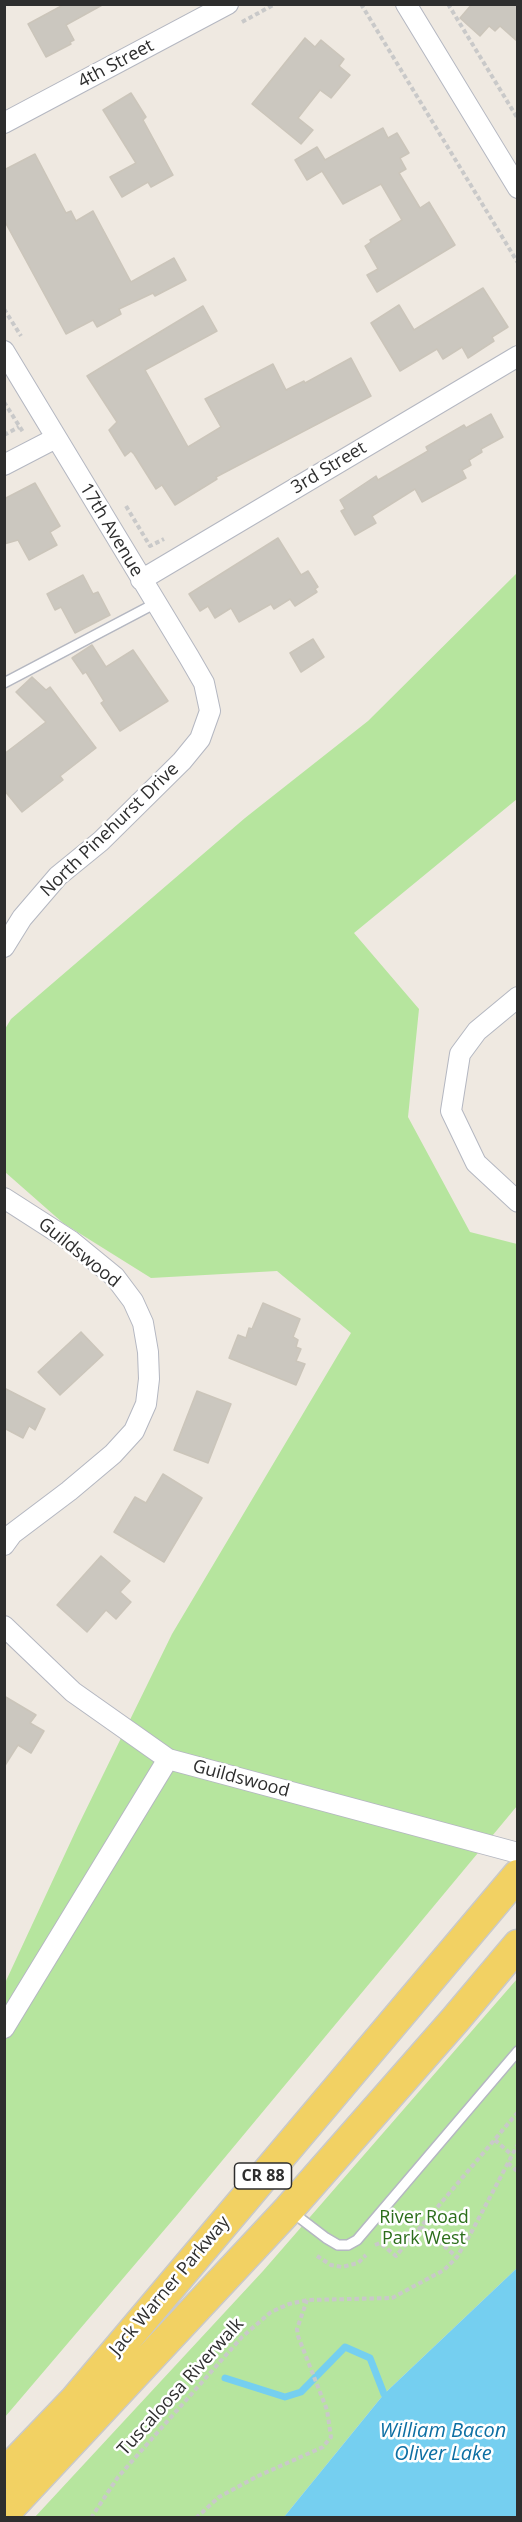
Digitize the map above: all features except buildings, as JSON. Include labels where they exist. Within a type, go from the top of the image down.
[{"type":"main road","name":"Jack Warner Parkway","points":[[4,2474],[75,2400],[518,1875]]},
{"type":"main road","name":"Jack Warner Parkway","points":[[4,2514],[289,2209],[518,1945]]},
{"type":"street","name":"4th Street","points":[[4,123],[228,4]]},
{"type":"street","points":[[406,4],[518,188]]},
{"type":"street","name":"17th Avenue","points":[[4,351],[204,683],[210,711]]},
{"type":"street","name":"3rd Street","points":[[141,580],[518,356]]},
{"type":"street","points":[[4,465],[56,438]]},
{"type":"street","name":"North Pinehurst Drive","points":[[4,947],[22,918],[58,876],[101,841],[182,761],[200,739],[210,711]]},
{"type":"street","points":[[518,997],[477,1031],[460,1054],[451,1111],[476,1163],[518,1202]]},
{"type":"street","name":"Guildswood","points":[[4,1198],[71,1241],[115,1277],[133,1301],[143,1323],[148,1352],[148,1379],[146,1404],[135,1431],[113,1454],[69,1491],[12,1534],[4,1545]]},
{"type":"street","name":"Guildswood","points":[[4,1626],[74,1692],[168,1759],[518,1852]]},
{"type":"street","points":[[4,2028],[168,1759]]},
{"type":"lane","points":[[4,683],[156,603]]},
{"type":"lane","points":[[289,2209],[338,2245],[348,2245],[357,2240],[518,2051]]},
{"type":"path","points":[[361,4],[518,263]]},
{"type":"path","points":[[448,4],[518,119]]},
{"type":"path","points":[[4,309],[23,339]]},
{"type":"path","points":[[4,435],[19,427]]},
{"type":"path","points":[[120,496],[150,546],[168,537]]},
{"type":"path","points":[[317,2256],[331,2265],[348,2266],[358,2263],[378,2243],[396,2256],[518,2112]]},
{"type":"path","points":[[494,2140],[512,2155]]},
{"type":"path","name":"Tuscaloosa Riverwalk","points":[[91,2517],[118,2477],[242,2337],[271,2312],[289,2304],[307,2300],[392,2298],[444,2270],[457,2257],[518,2144]]},
{"type":"path","points":[[508,2163],[518,2172]]},
{"type":"path","points":[[421,2226],[457,2257]]},
{"type":"path","points":[[196,2517],[219,2497],[258,2476],[323,2447],[331,2437],[327,2410],[298,2336],[297,2329],[307,2300]]},
{"type":"green space","points":[[517,573],[517,799],[354,933],[419,1009],[408,1117],[470,1232],[517,1244],[517,1806],[177,2215],[5,2417],[5,1983],[78,1826],[172,1634],[351,1333],[277,1271],[151,1278],[63,1223],[5,1172],[5,1029],[11,1019],[245,818],[368,721]]},
{"type":"green space","name":"River Road Park West","points":[[517,1979],[517,2268],[384,2394],[284,2517],[34,2518],[263,2271]]},
{"type":"water","name":"William Bacon Oliver Lake","points":[[517,2268],[517,2517],[284,2517],[384,2394]]},
{"type":"waterway","points":[[225,2378],[285,2397],[301,2392],[345,2347],[370,2358],[384,2394],[390,2400]]}]
